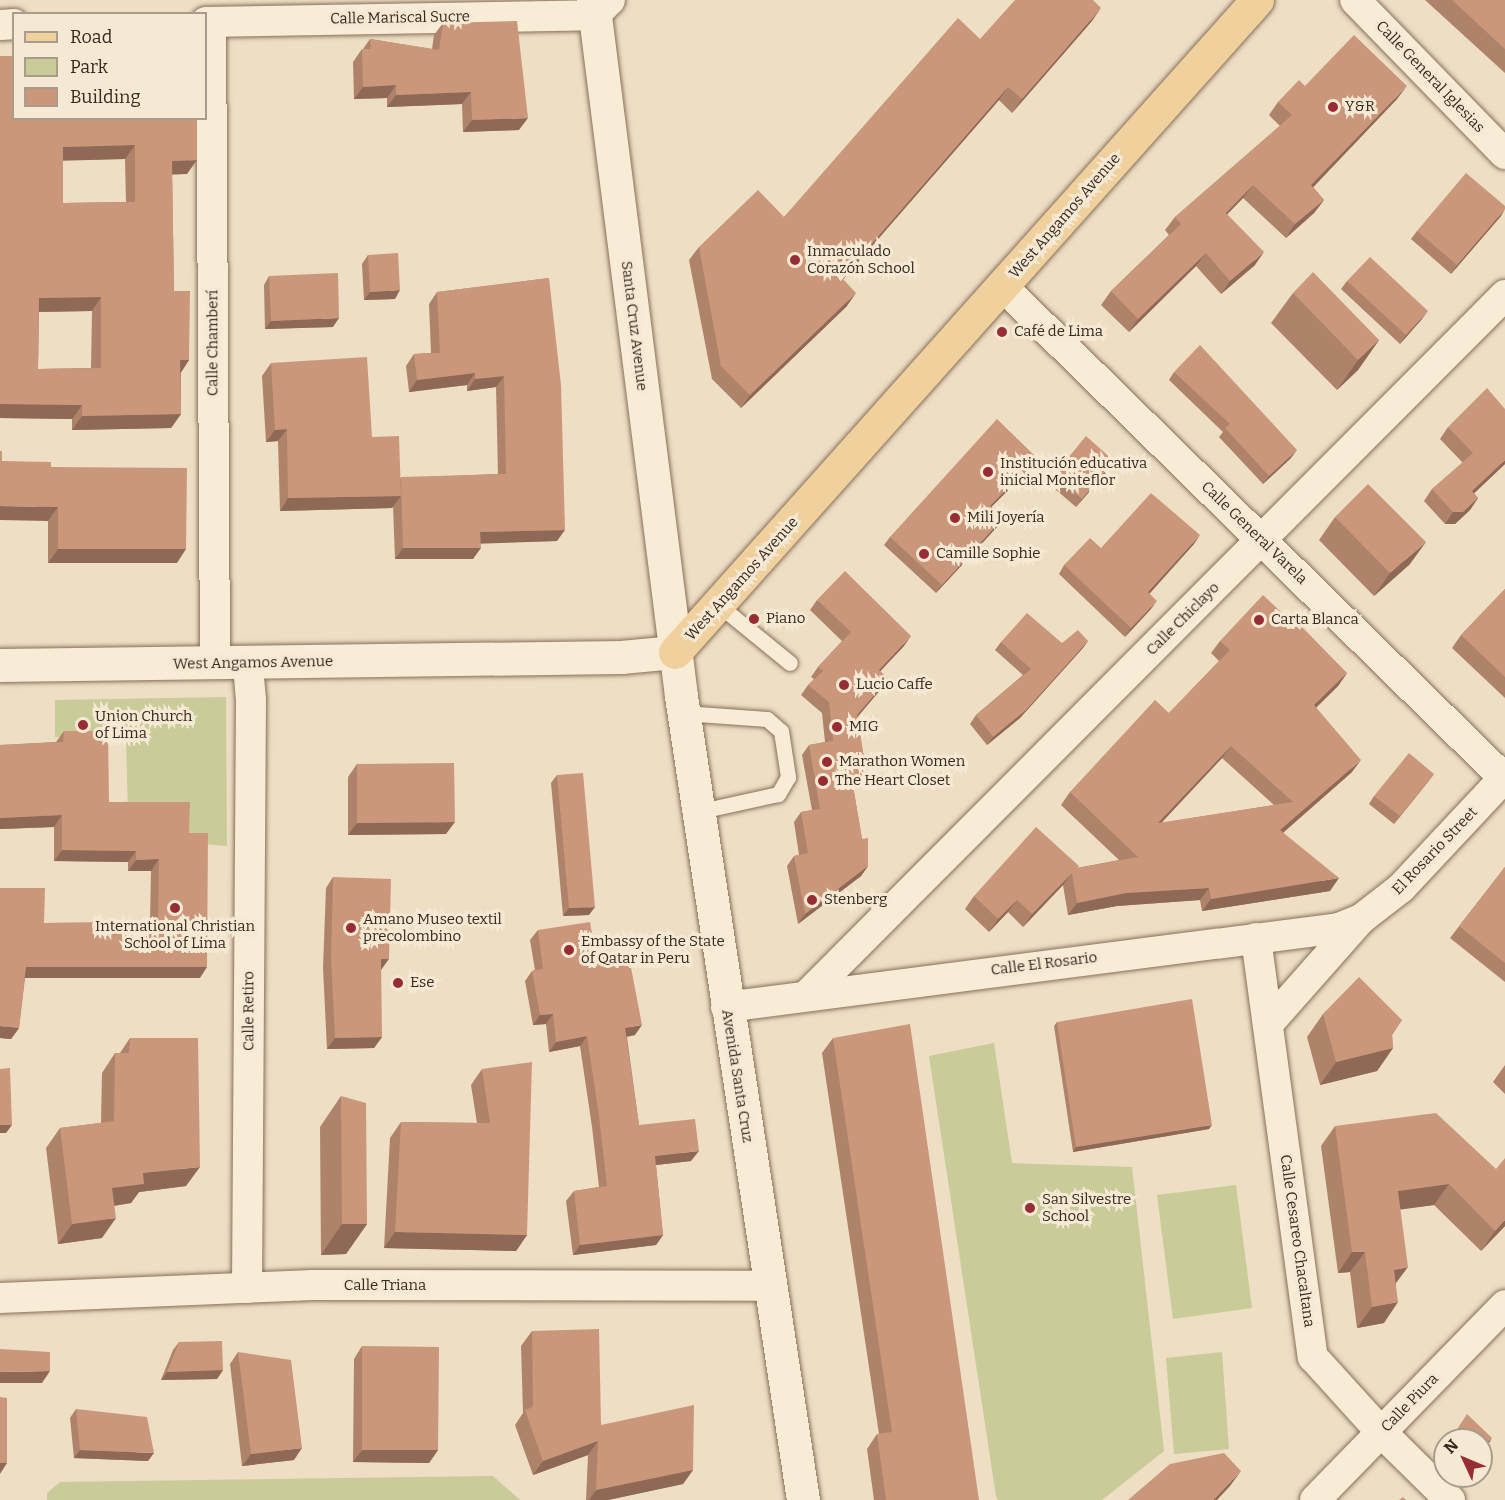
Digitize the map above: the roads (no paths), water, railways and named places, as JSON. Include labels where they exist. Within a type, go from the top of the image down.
[{"type":"main road","name":"West Angamos Avenue","points":[[0,665],[621,657],[675,652],[720,606],[1257,0]]},
{"type":"main road","name":"Santa Cruz Avenue","points":[[599,5],[675,652]]},
{"type":"main road","name":"Avenida Santa Cruz","points":[[675,652],[701,811],[726,1007],[803,1500]]},
{"type":"street","name":"Calle General Iglesias","points":[[1355,0],[1505,154]]},
{"type":"street","name":"Calle Mariscal Sucre","points":[[208,22],[599,5]]},
{"type":"street","name":"Calle Chamberí","points":[[208,22],[215,663]]},
{"type":"street","name":"Calle General Varela","points":[[1003,287],[1505,778]]},
{"type":"street","name":"Calle Chiclayo","points":[[808,993],[1505,295]]},
{"type":"street","name":"Calle Retiro","points":[[247,1288],[251,700],[248,663]]},
{"type":"street","name":"El Rosario Street","points":[[1361,919],[1401,888],[1505,778]]},
{"type":"street","points":[[1268,1024],[1361,919]]},
{"type":"street","name":"Calle El Rosario","points":[[726,1007],[808,993],[1339,928],[1361,919]]},
{"type":"street","name":"Calle Cesareo Chacaltana","points":[[1256,938],[1313,1357],[1381,1432],[1450,1500]]},
{"type":"street","points":[[859,942],[855,970],[866,986]]},
{"type":"street","name":"Calle Triana","points":[[0,1298],[247,1288],[770,1286]]},
{"type":"street","name":"Calle Piura","points":[[1315,1500],[1505,1305]]},
{"type":"lane","points":[[720,606],[790,663]]},
{"type":"lane","points":[[684,713],[767,719],[781,731],[783,742],[788,777],[778,794],[701,811]]},
{"type":"place","name":"Y&R","points":[[1333,107]]},
{"type":"place","name":"Inmaculado Corazón School","points":[[795,260]]},
{"type":"place","name":"Café de Lima","points":[[1002,332]]},
{"type":"place","name":"Institución educativa inicial Monteflor","points":[[988,472]]},
{"type":"place","name":"Mili Joyería","points":[[955,518]]},
{"type":"place","name":"Camille Sophie","points":[[924,554]]},
{"type":"place","name":"Piano","points":[[754,619]]},
{"type":"place","name":"Carta Blanca","points":[[1259,620]]},
{"type":"place","name":"Lucio Caffe","points":[[844,685]]},
{"type":"place","name":"Union Church of Lima","points":[[83,725]]},
{"type":"place","name":"MIG","points":[[837,727]]},
{"type":"place","name":"Marathon Women","points":[[827,762]]},
{"type":"place","name":"The Heart Closet","points":[[823,781]]},
{"type":"place","name":"Stenberg","points":[[812,900]]},
{"type":"place","name":"International Christian School of Lima","points":[[175,908]]},
{"type":"place","name":"Amano Museo textil precolombino","points":[[351,928]]},
{"type":"place","name":"Embassy of the State of Qatar in Peru","points":[[569,950]]},
{"type":"place","name":"Ese","points":[[398,983]]},
{"type":"place","name":"San Silvestre School","points":[[1030,1208]]}]
